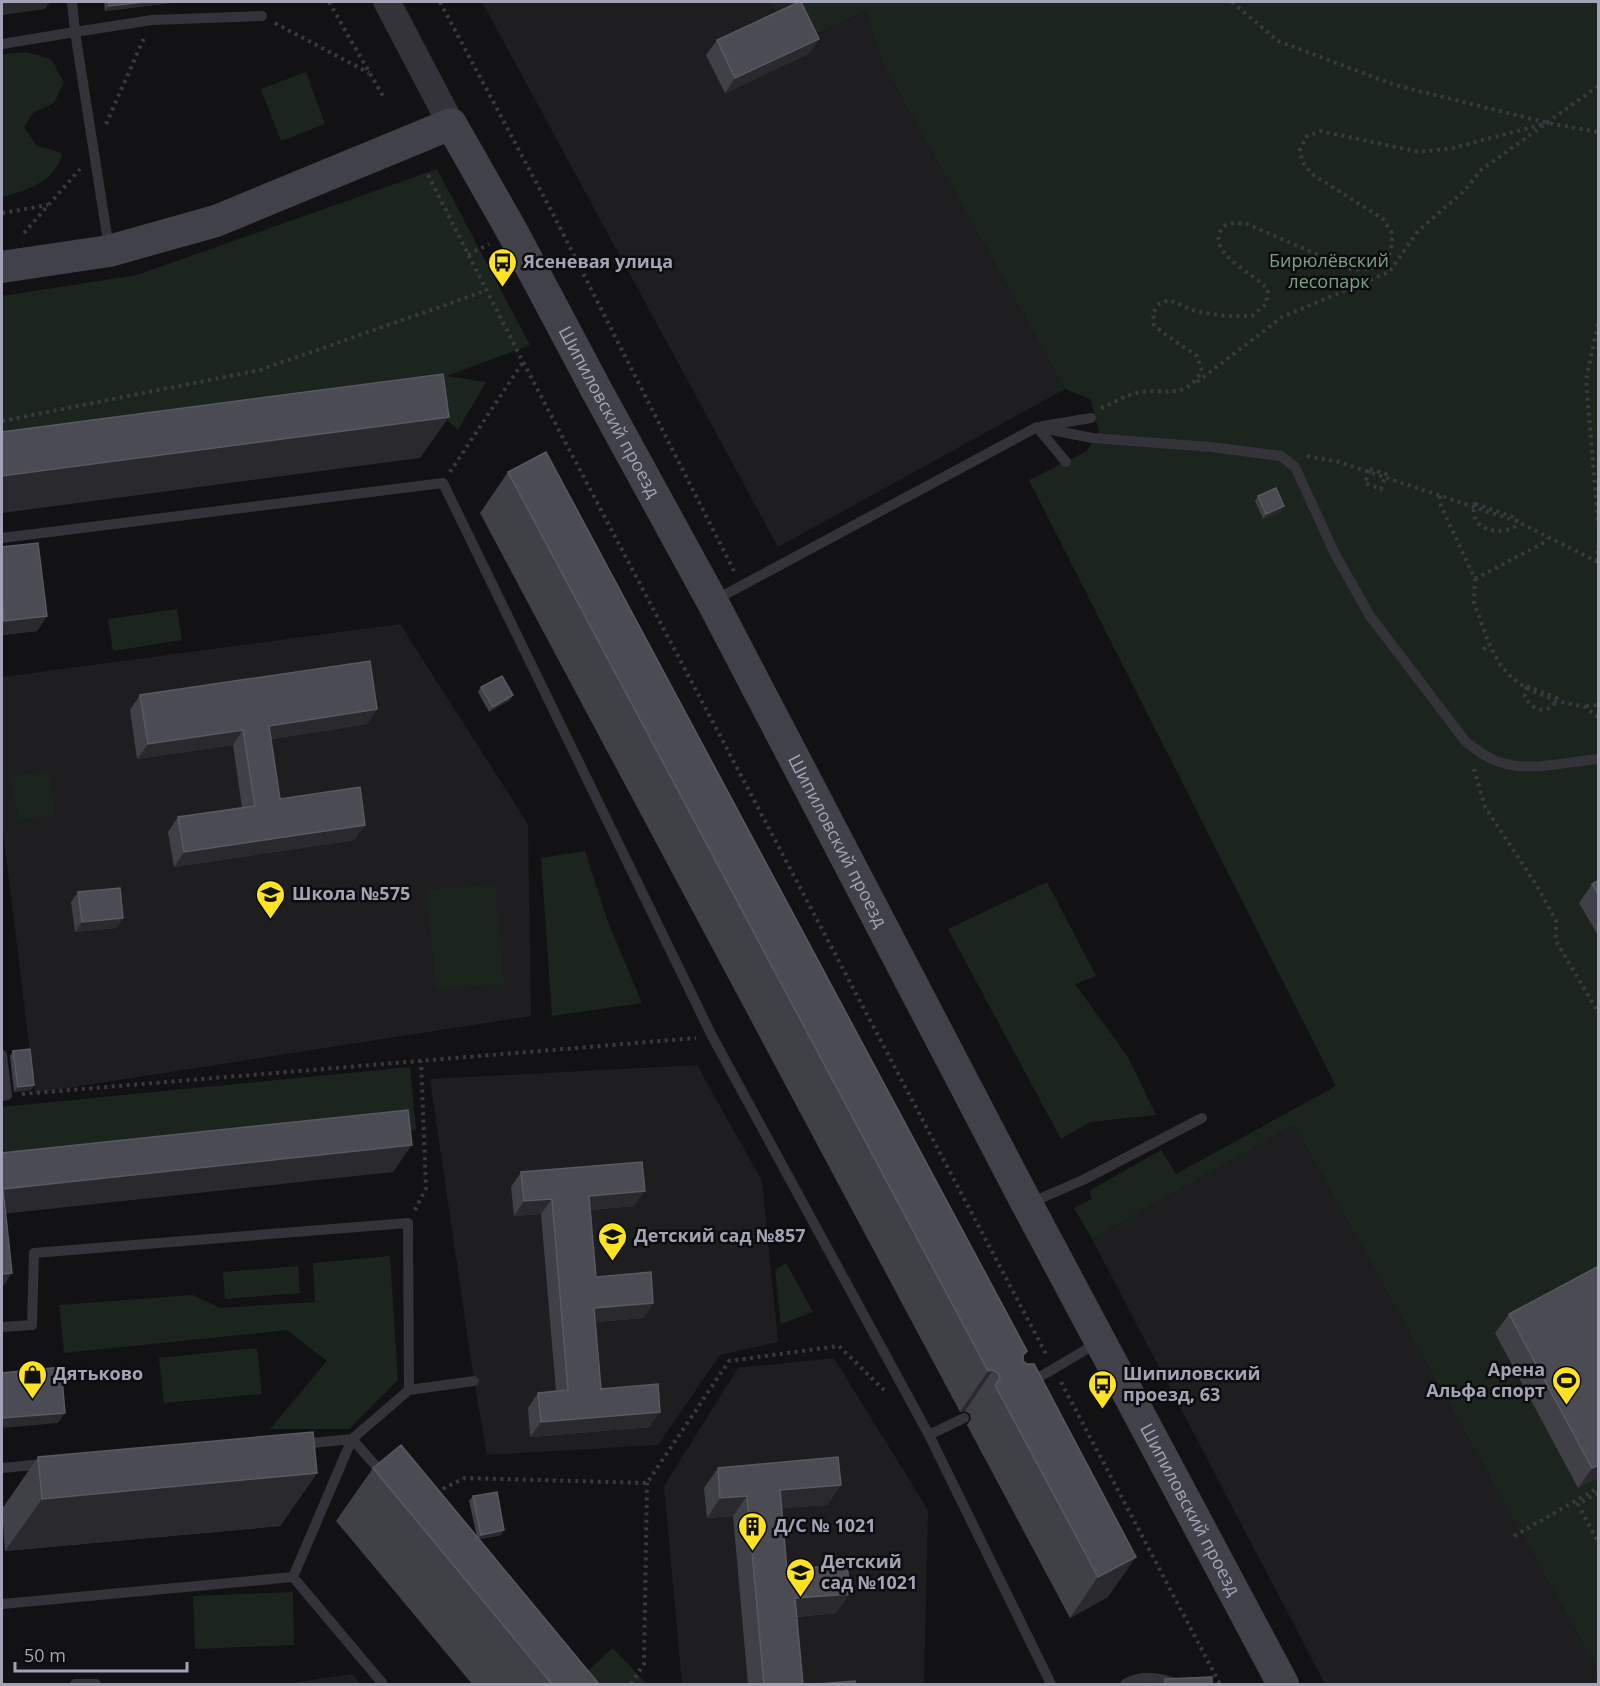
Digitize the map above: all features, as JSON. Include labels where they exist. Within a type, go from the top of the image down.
[{"type":"main road","points":[[2,267],[109,250],[216,221],[451,124]]},
{"type":"main road","name":"Шипиловский проезд","points":[[451,124],[513,233],[712,601],[1027,1204],[1283,1684]]},
{"type":"street","name":"Шипиловский проезд","points":[[387,2],[451,124]]},
{"type":"lane","points":[[72,2],[109,250]]},
{"type":"lane","points":[[2,44],[152,20],[262,16]]},
{"type":"lane","points":[[712,601],[1037,426],[1091,418]]},
{"type":"lane","points":[[1037,426],[1092,438],[1211,447],[1281,456],[1295,467],[1335,554],[1370,616],[1466,742],[1487,757],[1510,765],[1545,766],[1599,759]]},
{"type":"lane","points":[[1037,426],[1066,462]]},
{"type":"lane","points":[[2,538],[443,483],[712,1036],[929,1435],[1051,1684]]},
{"type":"lane","points":[[2,1056],[4,1096]]},
{"type":"lane","points":[[1027,1204],[1083,1180],[1202,1118]]},
{"type":"lane","points":[[2,1327],[32,1325],[34,1253],[408,1223],[408,1390]]},
{"type":"lane","points":[[1023,1387],[1100,1341]]},
{"type":"lane","points":[[293,1577],[352,1439],[408,1390],[474,1382]]},
{"type":"lane","points":[[929,1435],[964,1418]]},
{"type":"lane","points":[[294,1444],[352,1439]]},
{"type":"lane","points":[[352,1439],[389,1481]]},
{"type":"lane","points":[[2,1468],[60,1463]]},
{"type":"lane","points":[[2,1604],[293,1577]]},
{"type":"lane","points":[[293,1577],[383,1684]]},
{"type":"lane","points":[[1125,1684],[1135,1679],[1156,1677],[1177,1684]]},
{"type":"lane","points":[[75,1684],[96,1684]]},
{"type":"path","points":[[329,2],[384,98]]},
{"type":"path","points":[[440,2],[547,204],[741,585]]},
{"type":"path","points":[[1232,2],[1278,41],[1395,85],[1548,123],[1599,132]]},
{"type":"path","points":[[262,16],[369,73]]},
{"type":"path","points":[[1091,418],[1101,409],[1136,393],[1180,391],[1194,384],[1282,316],[1389,272],[1418,231],[1464,191],[1481,170],[1599,86]]},
{"type":"path","points":[[1194,384],[1202,371],[1197,356],[1166,336],[1154,325],[1153,312],[1160,304],[1169,300],[1197,312],[1227,316],[1252,316],[1266,304],[1268,290],[1262,281],[1225,256],[1220,248],[1220,231],[1225,226],[1235,223],[1247,224],[1353,270],[1372,268],[1388,258],[1392,245],[1392,233],[1383,219],[1312,174],[1302,161],[1300,149],[1307,136],[1321,131],[1419,152],[1453,148],[1548,123]]},
{"type":"path","points":[[428,175],[485,291],[1220,1684]]},
{"type":"path","points":[[2,213],[49,205]]},
{"type":"path","points":[[468,255],[498,239]]},
{"type":"path","points":[[2,421],[260,370],[485,291]]},
{"type":"path","points":[[1599,324],[1586,380],[1599,522]]},
{"type":"path","points":[[443,483],[523,362]]},
{"type":"path","points":[[1281,456],[1307,456],[1339,462],[1516,521],[1598,562],[1599,545]]},
{"type":"path","points":[[1369,472],[1365,483],[1382,489],[1385,478]]},
{"type":"path","points":[[1440,496],[1441,506],[1475,579],[1474,603],[1490,646],[1505,671],[1526,688],[1527,686],[1557,698],[1556,701]]},
{"type":"path","points":[[1474,507],[1472,512],[1476,520],[1487,530],[1509,531],[1516,526],[1516,521]]},
{"type":"path","points":[[1475,579],[1545,542],[1547,538]]},
{"type":"path","points":[[1484,649],[1490,646]]},
{"type":"path","points":[[1526,688],[1524,693],[1530,706],[1548,710],[1556,701]]},
{"type":"path","points":[[1556,701],[1585,707],[1599,705]]},
{"type":"path","points":[[1585,707],[1599,717]]},
{"type":"path","points":[[1466,742],[1485,807],[1537,886],[1556,921],[1556,941],[1599,1012]]},
{"type":"path","points":[[4,1096],[712,1036]]},
{"type":"path","points":[[408,1223],[426,1188],[421,1061]]},
{"type":"path","points":[[631,1684],[644,1664],[647,1483],[729,1361],[839,1346],[888,1395]]},
{"type":"path","points":[[429,1496],[465,1478],[647,1483]]},
{"type":"path","points":[[1514,1536],[1599,1488]]},
{"type":"path","points":[[1599,1493],[1578,1504],[1599,1542]]},
{"type":"shaded area","points":[[482,2],[771,2],[794,45],[866,11],[884,66],[1065,389],[778,547]]},
{"type":"shaded area","name":"Школа №575","points":[[400,624],[528,824],[531,1016],[35,1093],[2,823],[2,677]]},
{"type":"shaded area","name":"Детский сад №857","points":[[697,1065],[762,1181],[778,1342],[720,1355],[658,1445],[487,1455],[430,1079]]},
{"type":"shaded area","points":[[1294,1125],[1598,1671],[1598,1684],[1325,1684],[1092,1239]]},
{"type":"shaded area","name":"Детский сад №1021","points":[[834,1358],[928,1510],[924,1684],[682,1684],[664,1486],[738,1368]]},
{"type":"shaded area","points":[[352,1674],[361,1684],[284,1684]]},
{"type":"green space","name":"Бирюлёвский лесопарк","points":[[771,2],[1598,2],[1598,1671],[1294,1125],[1092,1239],[1074,1208],[1092,1199],[1089,1191],[1161,1150],[1176,1174],[1336,1086],[1029,480],[1087,451],[1099,431],[1090,399],[1065,389],[884,66],[866,11],[793,45]]},
{"type":"green space","points":[[26,52],[51,59],[64,82],[54,103],[33,113],[24,127],[36,145],[62,153],[59,163],[47,178],[21,192],[2,197],[2,54]]},
{"type":"green space","points":[[306,72],[325,124],[281,141],[261,89]]},
{"type":"green space","points":[[437,169],[530,345],[447,376],[486,382],[458,430],[439,413],[2,458],[2,296],[137,275]]},
{"type":"green space","points":[[177,609],[182,640],[113,651],[108,619]]},
{"type":"green space","points":[[49,771],[55,815],[18,820],[12,776]]},
{"type":"green space","points":[[585,851],[608,922],[642,1003],[552,1016],[541,858]]},
{"type":"green space","points":[[1047,882],[1096,976],[1075,984],[1128,1057],[1156,1115],[1090,1122],[1061,1139],[948,929]]},
{"type":"green space","points":[[495,884],[504,984],[436,990],[427,890]]},
{"type":"green space","points":[[410,1067],[416,1130],[2,1170],[2,1107]]},
{"type":"green space","points":[[390,1256],[398,1380],[349,1429],[270,1429],[327,1361],[287,1330],[64,1353],[59,1305],[193,1295],[220,1308],[315,1302],[313,1263]]},
{"type":"green space","points":[[786,1263],[813,1312],[781,1324],[775,1270]]},
{"type":"green space","points":[[298,1266],[300,1293],[225,1299],[223,1272]]},
{"type":"green space","points":[[257,1348],[262,1394],[164,1403],[159,1358]]},
{"type":"green space","points":[[293,1592],[294,1645],[195,1649],[193,1596]]},
{"type":"green space","points":[[613,1648],[647,1684],[592,1684],[583,1675]]},
{"type":"building","points":[[108,2],[144,2],[109,6]]},
{"type":"building","points":[[799,2],[819,39],[735,78],[717,40]]},
{"type":"building","points":[[443,374],[449,417],[2,476],[2,432]]},
{"type":"building","points":[[546,452],[1027,1351],[1023,1355],[1023,1361],[1027,1364],[1034,1364],[1136,1557],[1098,1577],[995,1385],[1000,1379],[999,1374],[993,1370],[988,1371],[508,472]]},
{"type":"building","points":[[1276,488],[1284,506],[1266,514],[1258,496]]},
{"type":"building","points":[[38,543],[47,616],[4,621],[2,547]]},
{"type":"building","points":[[370,661],[377,709],[269,726],[280,799],[360,787],[365,825],[184,852],[178,817],[255,806],[243,730],[148,744],[140,695]]},
{"type":"building","points":[[502,676],[513,695],[493,707],[481,687]]},
{"type":"building","points":[[1599,880],[1599,895],[1592,884]]},
{"type":"building","points":[[120,888],[123,918],[82,922],[78,892]]},
{"type":"building","points":[[30,1049],[34,1085],[18,1087],[13,1051]]},
{"type":"building","points":[[408,1110],[412,1145],[3,1189],[12,1273],[2,1274],[2,1153]]},
{"type":"building","points":[[642,1162],[645,1191],[589,1196],[596,1277],[651,1272],[653,1303],[594,1308],[601,1389],[658,1384],[660,1412],[541,1422],[538,1393],[568,1390],[552,1199],[524,1201],[521,1172]]},
{"type":"building","name":"Арена Альфа спорт","points":[[1599,1266],[1599,1465],[1592,1468],[1509,1314]]},
{"type":"building","points":[[61,1367],[65,1413],[2,1418],[2,1373]]},
{"type":"building","points":[[313,1432],[317,1473],[42,1499],[38,1457]]},
{"type":"building","points":[[401,1445],[599,1684],[552,1684],[373,1468]]},
{"type":"building","points":[[838,1457],[841,1485],[780,1490],[787,1570],[847,1564],[850,1594],[795,1598],[803,1684],[764,1684],[747,1496],[720,1498],[718,1468]]},
{"type":"building","points":[[497,1492],[504,1530],[481,1535],[473,1496]]},
{"type":"building","points":[[1212,1677],[1212,1684],[1165,1684],[1165,1679]]},
{"type":"building","points":[[855,1681],[855,1684],[818,1684]]},
{"type":"place","name":"Ясеневая улица","points":[[502,288]]},
{"type":"place","name":"Школа №575","points":[[271,920]]},
{"type":"place","name":"Детский сад №857","points":[[613,1262]]},
{"type":"place","name":"Дятьково","points":[[32,1400]]},
{"type":"place","name":"Арена Альфа спорт","points":[[1566,1406]]},
{"type":"place","name":"Шипиловский проезд, 63","points":[[1102,1410]]},
{"type":"place","name":"Д/C № 1021","points":[[753,1552]]},
{"type":"place","name":"Детский сад №1021","points":[[800,1598]]}]
